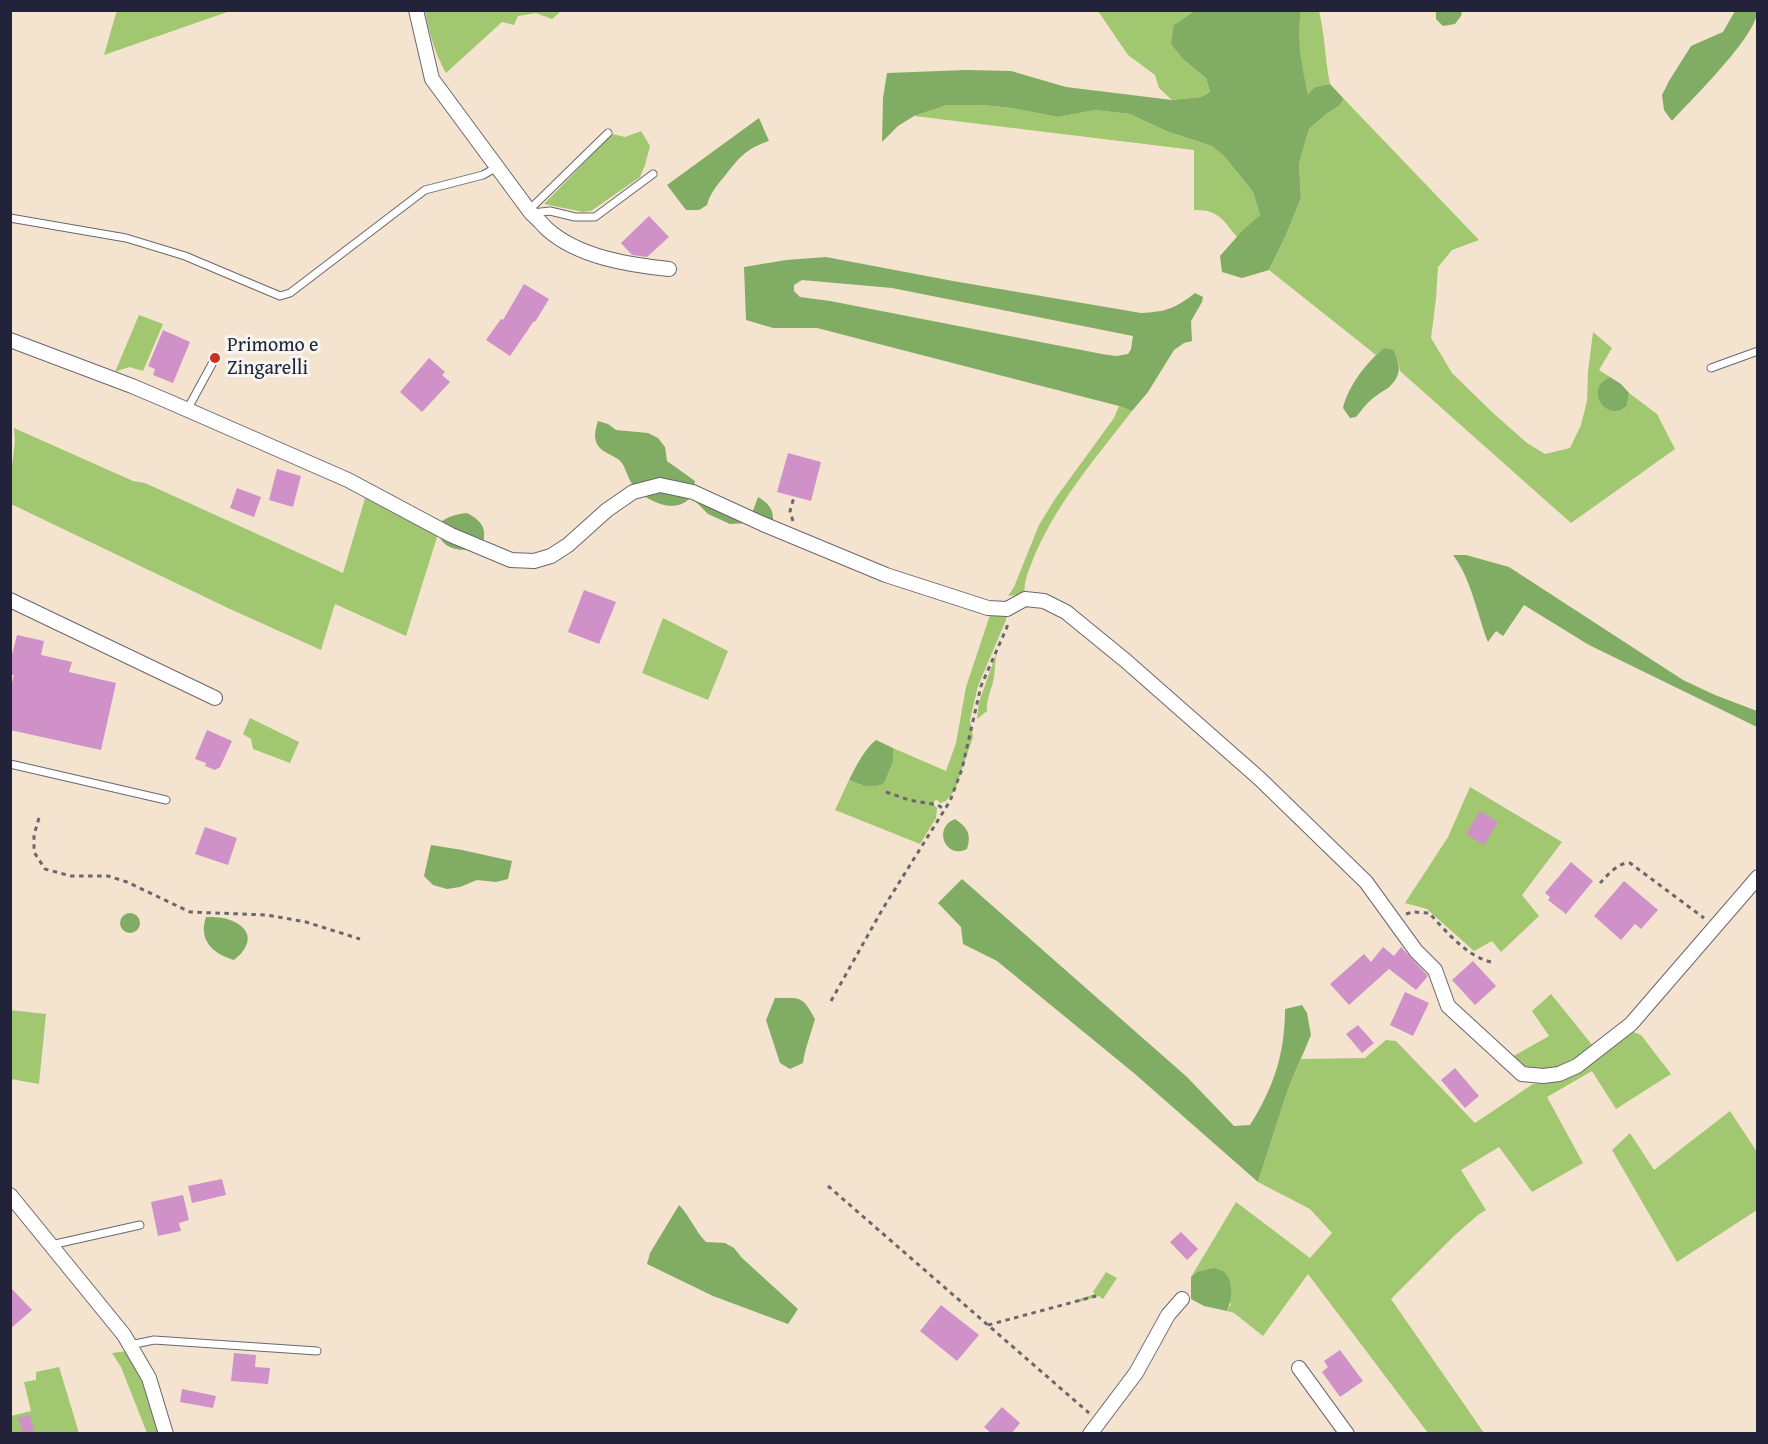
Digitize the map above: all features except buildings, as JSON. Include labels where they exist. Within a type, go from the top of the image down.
[{"type":"street","points":[[416,10],[432,80],[530,212],[549,231],[579,249],[621,262],[669,269]]},
{"type":"street","points":[[10,340],[132,386],[348,480],[451,535],[511,560],[534,561],[551,555],[568,545],[607,510],[633,492],[660,485],[693,492],[886,575],[988,608],[1007,609],[1025,599],[1044,601],[1066,612],[1126,661],[1260,779],[1366,882],[1416,951],[1435,970],[1448,1006],[1522,1074],[1543,1076],[1560,1074],[1577,1066],[1631,1024],[1758,877]]},
{"type":"street","points":[[10,600],[215,698]]},
{"type":"street","points":[[10,1195],[130,1345],[149,1378],[166,1434]]},
{"type":"street","points":[[1094,1429],[1137,1373],[1168,1315],[1182,1299]]},
{"type":"street","points":[[1299,1368],[1347,1434]]},
{"type":"lane","points":[[530,212],[608,133]]},
{"type":"lane","points":[[10,218],[126,238],[185,256],[280,296],[290,293],[424,190],[483,176],[497,167]]},
{"type":"lane","points":[[530,212],[550,211],[575,217],[595,217],[653,174]]},
{"type":"lane","points":[[1711,368],[1758,351]]},
{"type":"lane","points":[[187,410],[212,364]]},
{"type":"lane","points":[[10,764],[166,800]]},
{"type":"lane","points":[[51,1245],[140,1225]]},
{"type":"lane","points":[[130,1345],[154,1340],[317,1351]]},
{"type":"path","points":[[794,496],[790,511],[795,524]]},
{"type":"path","points":[[831,1000],[882,910],[950,801],[962,769],[981,686],[1007,627],[1010,607]]},
{"type":"path","points":[[886,792],[909,800],[938,805],[945,810]]},
{"type":"path","points":[[39,818],[34,835],[33,852],[45,869],[71,876],[108,876],[127,882],[190,912],[267,915],[306,922],[360,939]]},
{"type":"path","points":[[1600,883],[1624,862],[1630,863],[1714,927]]},
{"type":"path","points":[[1395,922],[1405,914],[1429,913],[1461,945],[1481,960],[1491,962]]},
{"type":"path","points":[[828,1186],[1094,1417],[1094,1429]]},
{"type":"path","points":[[988,1325],[1096,1296]]},
{"type":"green space","points":[[117,10],[230,10],[230,11],[104,55]]},
{"type":"green space","points":[[425,10],[561,11],[552,19],[536,13],[518,16],[514,25],[502,22],[446,73],[433,43]]},
{"type":"green space","points":[[1098,11],[1194,11],[1174,25],[1185,61],[1206,78],[1210,92],[1201,97],[1172,100],[1159,88],[1155,75],[1128,55]]},
{"type":"green space","points":[[1194,11],[1301,11],[1299,44],[1308,95],[1315,87],[1330,84],[1344,99],[1339,106],[1309,129],[1299,163],[1301,198],[1269,270],[1242,278],[1222,272],[1220,256],[1260,215],[1253,192],[1225,157],[1212,146],[1166,131],[1130,114],[1095,110],[1058,117],[1011,108],[947,105],[914,116],[898,126],[882,142],[883,98],[887,73],[1011,71],[1066,87],[1172,100],[1201,97],[1210,92],[1206,78],[1185,61],[1171,44],[1174,25]]},
{"type":"green space","points":[[1301,11],[1319,11],[1330,84],[1315,87],[1308,96],[1299,44]]},
{"type":"green space","points":[[1436,11],[1462,11],[1455,24],[1443,26],[1436,19]]},
{"type":"green space","points":[[1735,11],[1757,11],[1747,36],[1722,68],[1672,121],[1664,110],[1662,95],[1669,81],[1691,46],[1723,32]]},
{"type":"green space","points":[[1344,99],[1479,240],[1452,250],[1438,267],[1431,338],[1452,373],[1527,443],[1545,454],[1570,448],[1581,425],[1587,401],[1593,332],[1612,348],[1599,370],[1610,377],[1604,380],[1598,393],[1624,409],[1627,406],[1629,393],[1657,414],[1675,449],[1571,523],[1400,371],[1398,360],[1384,348],[1376,355],[1269,270],[1301,198],[1299,162],[1309,129],[1339,106]]},
{"type":"green space","points":[[947,105],[1011,108],[1058,117],[1095,110],[1130,114],[1166,131],[1212,146],[1225,157],[1253,192],[1260,215],[1237,237],[1219,217],[1209,211],[1194,210],[1194,150],[914,116]]},
{"type":"green space","points":[[759,118],[769,141],[754,147],[739,159],[716,187],[707,205],[699,210],[686,210],[667,185]]},
{"type":"green space","points":[[641,131],[650,146],[640,177],[591,211],[583,212],[544,204],[612,134],[625,137]]},
{"type":"green space","points":[[826,257],[1141,313],[1170,308],[1195,293],[1203,297],[1191,321],[1192,341],[1174,350],[1148,392],[1132,411],[817,328],[773,328],[746,320],[744,267],[786,260]],"holes":[[[802,280],[892,288],[1133,336],[1131,349],[1128,354],[1116,356],[1102,354],[800,297],[794,291],[794,285]]]},
{"type":"green space","points":[[139,315],[163,324],[143,371],[129,367],[115,372]]},
{"type":"green space","points":[[1384,348],[1393,350],[1396,355],[1399,365],[1398,375],[1393,384],[1370,400],[1356,417],[1350,418],[1343,408],[1349,391],[1365,367]]},
{"type":"green space","points":[[1610,377],[1629,393],[1627,406],[1619,410],[1612,411],[1605,408],[1598,396],[1598,389],[1602,382]]},
{"type":"green space","points":[[1119,406],[1132,411],[1076,484],[1052,522],[1029,570],[1025,582],[1025,594],[1008,596],[1014,587],[1039,525],[1055,499],[1114,418]]},
{"type":"green space","points":[[598,421],[616,430],[648,433],[658,438],[665,447],[667,461],[695,481],[694,489],[753,511],[758,497],[769,506],[773,520],[730,524],[708,514],[691,497],[678,505],[670,506],[654,502],[633,485],[622,463],[599,447],[595,435]]},
{"type":"green space","points":[[14,428],[133,481],[145,483],[343,573],[366,495],[438,534],[406,636],[335,604],[321,650],[11,504]]},
{"type":"green space","points":[[467,513],[483,527],[482,547],[459,550],[446,545],[438,534],[437,525],[451,516]]},
{"type":"green space","points":[[1453,555],[1466,555],[1509,567],[1683,680],[1757,711],[1757,727],[1589,645],[1524,605],[1503,636],[1496,631],[1488,642],[1465,574]]},
{"type":"green space","points":[[991,612],[1007,615],[978,686],[970,720],[973,737],[955,790],[946,801],[940,803],[936,799],[933,804],[937,808],[936,818],[920,844],[835,810],[849,780],[861,785],[893,761],[893,748],[946,771],[956,743],[966,687]]},
{"type":"green space","points":[[663,618],[728,651],[708,700],[642,673]]},
{"type":"green space","points":[[997,652],[987,711],[977,719],[979,702]]},
{"type":"green space","points":[[250,718],[299,742],[290,763],[253,749],[251,739],[243,734]]},
{"type":"green space","points":[[876,740],[893,748],[893,761],[884,783],[867,786],[849,780],[864,753]]},
{"type":"green space","points":[[1470,787],[1562,842],[1522,895],[1539,916],[1501,952],[1492,941],[1474,951],[1427,909],[1405,903],[1448,837]]},
{"type":"green space","points":[[955,819],[963,825],[969,835],[967,849],[960,851],[953,850],[944,842],[944,829]]},
{"type":"green space","points":[[431,845],[512,861],[508,879],[496,882],[477,880],[460,887],[447,889],[433,885],[424,876]]},
{"type":"green space","points":[[962,879],[1187,1077],[1234,1126],[1250,1125],[1266,1097],[1277,1069],[1283,1040],[1285,1009],[1302,1005],[1307,1013],[1311,1035],[1288,1089],[1258,1182],[1135,1074],[997,961],[963,944],[961,927],[938,903]]},
{"type":"green space","points":[[130,913],[137,916],[140,923],[137,930],[130,933],[123,930],[120,923],[123,916]]},
{"type":"green space","points":[[206,917],[230,920],[247,933],[247,944],[234,960],[220,954],[209,945],[204,933]]},
{"type":"green space","points":[[1551,994],[1593,1046],[1553,1070],[1527,1069],[1512,1057],[1549,1036],[1532,1011]]},
{"type":"green space","points":[[775,998],[800,1000],[815,1019],[803,1063],[790,1069],[780,1063],[766,1020]]},
{"type":"green space","points":[[10,1010],[46,1014],[39,1084],[11,1079]]},
{"type":"green space","points":[[1631,1031],[1641,1035],[1671,1074],[1616,1109],[1592,1071],[1547,1097],[1583,1163],[1532,1192],[1499,1147],[1461,1170],[1486,1210],[1455,1235],[1391,1299],[1484,1433],[1428,1433],[1308,1274],[1263,1336],[1234,1313],[1227,1311],[1231,1304],[1197,1272],[1191,1277],[1236,1202],[1310,1258],[1332,1233],[1310,1209],[1258,1182],[1288,1089],[1301,1059],[1365,1058],[1386,1040],[1396,1041],[1475,1123],[1533,1084],[1550,1083],[1560,1079]]},
{"type":"green space","points":[[1730,1111],[1757,1152],[1757,1210],[1677,1262],[1612,1150],[1630,1133],[1654,1170]]},
{"type":"green space","points":[[679,1205],[706,1242],[725,1243],[734,1248],[798,1309],[788,1324],[713,1296],[647,1264],[650,1253]]},
{"type":"green space","points":[[1214,1268],[1224,1272],[1231,1286],[1227,1311],[1204,1306],[1191,1299],[1191,1277],[1197,1272]]},
{"type":"green space","points":[[1106,1272],[1117,1278],[1103,1299],[1099,1296],[1079,1302],[1076,1300],[1095,1294],[1093,1292]]},
{"type":"green space","points":[[127,1351],[138,1372],[161,1433],[147,1433],[121,1367],[112,1353]]},
{"type":"green space","points":[[59,1367],[79,1433],[11,1434],[11,1416],[31,1411],[24,1382],[36,1380],[36,1372]]},
{"type":"place","name":"Primomo e Zingarelli","points":[[215,358]]}]
